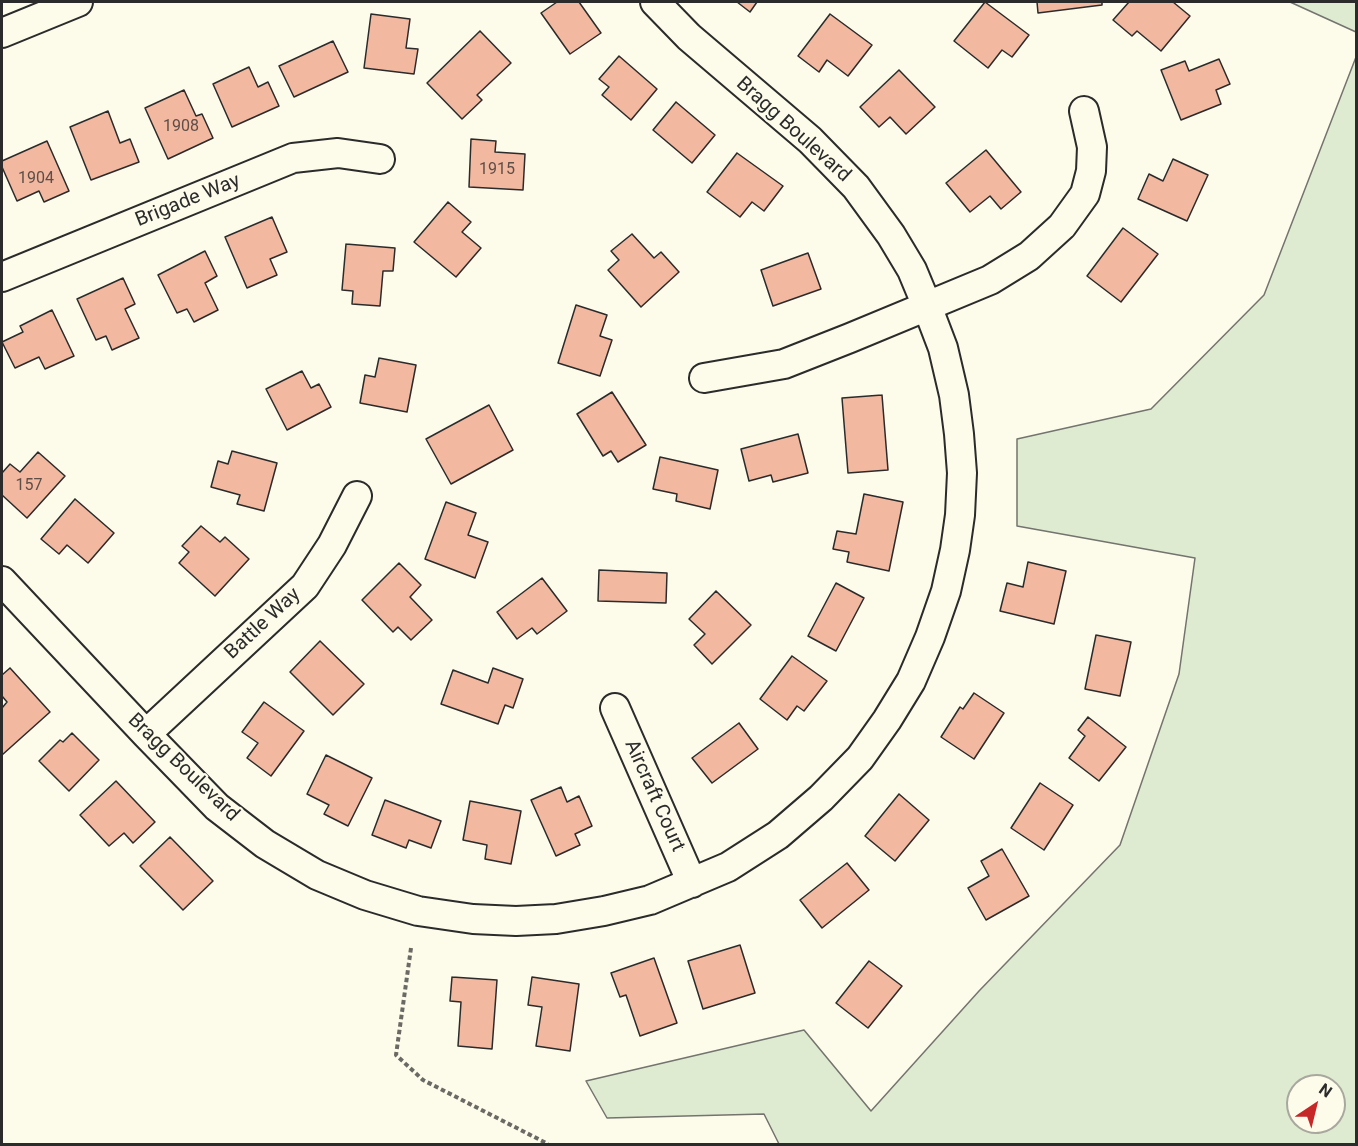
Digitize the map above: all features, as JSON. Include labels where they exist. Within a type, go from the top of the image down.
[{"type":"street","points":[[2,33],[78,2]]},
{"type":"street","name":"Bragg Boulevard","points":[[2,580],[217,807],[265,844],[317,875],[365,895],[418,910],[473,919],[516,921],[556,919],[650,900],[728,867],[778,835],[821,798],[860,758],[911,681],[946,591],[960,515],[962,473],[954,395],[943,348],[912,270],[891,235],[856,186],[810,140],[688,38],[655,2]]},
{"type":"street","points":[[704,378],[784,364],[990,280],[1029,256],[1062,226],[1085,194],[1091,171],[1092,147],[1084,111]]},
{"type":"street","name":"Brigade Way","points":[[2,277],[293,158],[338,153],[380,159]]},
{"type":"street","name":"Battle Way","points":[[146,734],[305,586],[332,546],[357,496]]},
{"type":"street","name":"Aircraft Court","points":[[615,708],[692,883]]},
{"type":"path","points":[[411,948],[396,1055],[423,1080],[548,1144]]},
{"type":"green space","points":[[1290,2],[1356,2],[1356,32]]},
{"type":"green space","points":[[1356,57],[1356,1144],[779,1144],[764,1114],[607,1118],[586,1081],[804,1030],[871,1111],[979,991],[1120,845],[1179,674],[1195,558],[1017,526],[1017,439],[1151,409],[1264,295]]},
{"type":"building","points":[[557,2],[579,2],[601,33],[570,54],[541,13]]},
{"type":"building","points":[[737,2],[757,2],[750,12]]},
{"type":"building","points":[[985,2],[1029,35],[1012,57],[1002,50],[988,68],[954,41]]},
{"type":"building","points":[[1037,2],[1102,2],[1102,5],[1038,13]]},
{"type":"building","points":[[1129,2],[1173,2],[1190,16],[1161,51],[1137,31],[1132,36],[1113,20]]},
{"type":"building","points":[[371,14],[410,19],[406,48],[418,49],[414,74],[364,68]]},
{"type":"building","points":[[830,14],[872,45],[848,76],[827,60],[819,72],[798,56]]},
{"type":"building","points":[[480,31],[511,63],[477,95],[482,100],[462,119],[427,83]]},
{"type":"building","points":[[333,41],[348,72],[294,97],[279,66]]},
{"type":"building","points":[[619,56],[657,89],[631,120],[602,95],[609,87],[599,79]]},
{"type":"building","points":[[1219,59],[1230,84],[1216,90],[1221,104],[1181,120],[1161,70],[1185,61],[1189,71]]},
{"type":"building","points":[[249,67],[258,87],[268,82],[279,106],[232,127],[213,84]]},
{"type":"building","points":[[899,70],[935,107],[906,134],[890,117],[879,127],[860,107]]},
{"type":"building","points":[[184,90],[196,116],[202,114],[213,138],[168,159],[145,108]]},
{"type":"building","points":[[676,102],[715,135],[692,163],[653,130]]},
{"type":"building","points":[[108,111],[120,143],[130,139],[139,162],[91,180],[70,127]]},
{"type":"building","points":[[471,139],[496,141],[495,152],[525,154],[523,190],[469,187]]},
{"type":"building","points":[[47,141],[69,191],[44,202],[39,191],[17,201],[2,167],[2,161]]},
{"type":"building","points":[[986,150],[1021,192],[1001,209],[990,196],[970,212],[946,183]]},
{"type":"building","points":[[737,153],[783,186],[764,211],[752,202],[740,217],[707,192]]},
{"type":"building","points":[[1173,159],[1208,175],[1187,221],[1138,199],[1149,174],[1163,181]]},
{"type":"building","points":[[448,202],[471,222],[462,232],[481,248],[456,277],[414,242]]},
{"type":"building","points":[[272,217],[287,252],[270,259],[277,275],[247,288],[225,237]]},
{"type":"building","points":[[1123,228],[1158,254],[1121,302],[1087,276]]},
{"type":"building","points":[[632,234],[654,258],[661,252],[679,272],[641,307],[608,270],[619,260],[611,251]]},
{"type":"building","points":[[346,244],[395,248],[393,271],[383,271],[380,306],[352,304],[353,291],[342,290]]},
{"type":"building","points":[[205,251],[217,276],[205,283],[218,310],[194,322],[187,309],[177,313],[158,275]]},
{"type":"building","points":[[808,253],[821,289],[773,306],[761,270]]},
{"type":"building","points":[[123,278],[135,304],[125,309],[139,338],[112,350],[106,336],[96,340],[77,299]]},
{"type":"building","points":[[576,305],[607,315],[600,336],[612,340],[600,376],[558,363]]},
{"type":"building","points":[[52,310],[74,356],[45,369],[39,357],[15,368],[2,342],[23,332],[20,326]]},
{"type":"building","points":[[379,358],[416,365],[407,412],[360,403],[365,375],[375,377]]},
{"type":"building","points":[[302,371],[311,388],[319,384],[331,407],[287,430],[266,389]]},
{"type":"building","points":[[612,392],[646,445],[618,462],[611,451],[603,456],[577,414]]},
{"type":"building","points":[[882,395],[888,470],[848,473],[842,398]]},
{"type":"building","points":[[489,405],[513,450],[451,484],[426,439]]},
{"type":"building","points":[[798,434],[808,473],[773,482],[771,475],[749,481],[741,449]]},
{"type":"building","points":[[232,451],[277,463],[264,511],[237,504],[240,495],[211,487],[218,461],[228,464]]},
{"type":"building","points":[[38,452],[65,476],[27,518],[2,495],[2,473],[10,464],[20,472]]},
{"type":"building","points":[[660,457],[718,470],[710,509],[676,501],[677,494],[653,489]]},
{"type":"building","points":[[864,494],[903,502],[889,571],[847,562],[849,552],[833,549],[837,531],[856,534]]},
{"type":"building","points":[[75,499],[114,533],[88,563],[67,545],[59,554],[41,539]]},
{"type":"building","points":[[446,502],[476,513],[468,535],[488,542],[475,578],[425,559]]},
{"type":"building","points":[[201,526],[220,542],[225,537],[249,559],[215,596],[179,563],[189,552],[182,546]]},
{"type":"building","points":[[1028,562],[1066,571],[1054,624],[1000,611],[1007,583],[1023,587]]},
{"type":"building","points":[[399,563],[421,585],[410,597],[432,620],[411,640],[398,627],[393,632],[362,600]]},
{"type":"building","points":[[599,570],[667,573],[666,603],[598,601]]},
{"type":"building","points":[[542,578],[567,611],[537,634],[532,628],[517,639],[497,612]]},
{"type":"building","points":[[836,583],[864,598],[836,651],[808,636]]},
{"type":"building","points":[[716,591],[751,625],[712,664],[694,645],[705,634],[689,619]]},
{"type":"building","points":[[1096,635],[1131,642],[1120,696],[1085,689]]},
{"type":"building","points":[[320,641],[364,684],[333,715],[290,672]]},
{"type":"building","points":[[792,656],[827,681],[804,711],[797,706],[787,720],[760,699]]},
{"type":"building","points":[[10,668],[50,712],[2,755],[2,708],[7,702],[2,696],[2,675]]},
{"type":"building","points":[[493,668],[523,679],[513,708],[505,705],[498,724],[441,704],[453,670],[488,683]]},
{"type":"building","points":[[974,693],[1004,713],[974,759],[941,737],[960,707],[963,709]]},
{"type":"building","points":[[264,702],[304,731],[271,776],[247,758],[258,743],[242,732]]},
{"type":"building","points":[[1088,717],[1126,747],[1099,781],[1069,758],[1085,736],[1078,730]]},
{"type":"building","points":[[739,723],[758,749],[712,783],[692,758]]},
{"type":"building","points":[[72,733],[99,760],[69,791],[39,761],[60,740],[63,742]]},
{"type":"building","points":[[326,755],[372,778],[348,826],[324,814],[329,805],[307,794]]},
{"type":"building","points":[[116,781],[155,822],[133,843],[124,833],[109,846],[80,815]]},
{"type":"building","points":[[1040,783],[1073,805],[1044,850],[1011,828]]},
{"type":"building","points":[[561,787],[567,802],[579,796],[592,826],[575,834],[580,845],[556,856],[531,800]]},
{"type":"building","points":[[899,794],[929,820],[895,861],[865,836]]},
{"type":"building","points":[[385,800],[441,821],[431,848],[409,840],[406,848],[372,835]]},
{"type":"building","points":[[470,801],[521,811],[511,864],[485,859],[487,845],[463,840]]},
{"type":"building","points":[[170,837],[213,881],[183,910],[140,866]]},
{"type":"building","points":[[1002,849],[1029,896],[986,920],[968,888],[989,876],[981,861]]},
{"type":"building","points":[[847,863],[869,890],[822,928],[800,900]]},
{"type":"building","points":[[740,945],[755,993],[703,1009],[688,961]]},
{"type":"building","points":[[654,958],[677,1023],[640,1036],[626,995],[620,997],[611,973]]},
{"type":"building","points":[[869,961],[902,986],[868,1028],[836,1003]]},
{"type":"building","points":[[452,977],[497,980],[492,1049],[458,1046],[461,1002],[450,1001]]},
{"type":"building","points":[[532,977],[579,984],[570,1051],[536,1046],[542,1007],[528,1005]]}]
